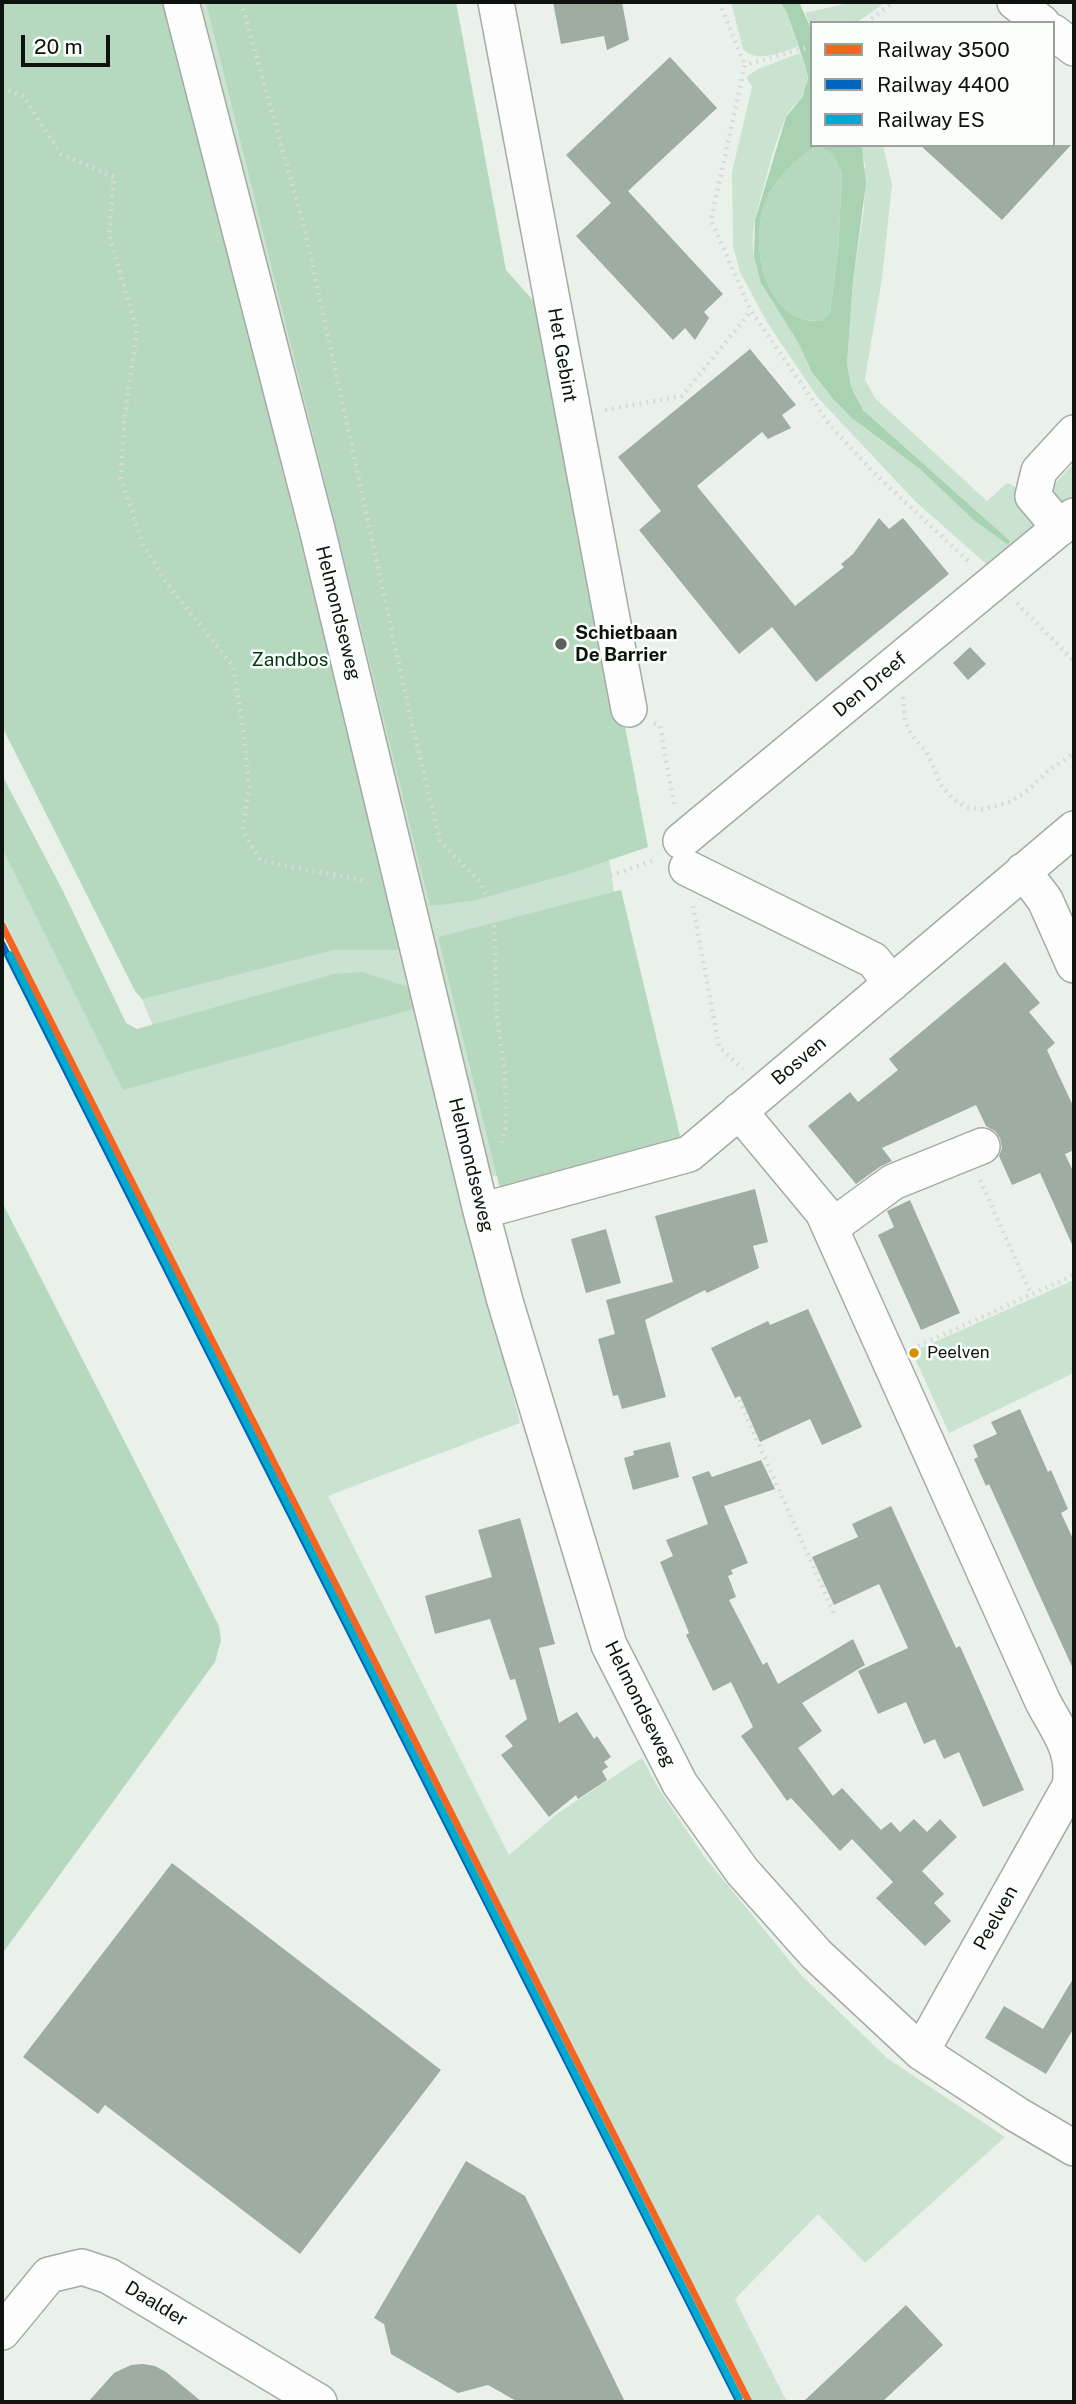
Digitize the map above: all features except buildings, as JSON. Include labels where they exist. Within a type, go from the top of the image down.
[{"type":"street","name":"Helmondseweg","points":[[181,2],[317,529],[407,894],[481,1211],[505,1301],[609,1645],[680,1784],[742,1871],[816,1954],[921,2052],[1074,2148]]},
{"type":"street","name":"Het Gebint","points":[[496,2],[629,709]]},
{"type":"street","points":[[1015,2],[1039,21]]},
{"type":"street","points":[[1055,34],[1074,48]]},
{"type":"street","name":"Den Dreef","points":[[674,857],[891,668],[1067,522],[1034,496],[1039,471],[1074,433]]},
{"type":"street","name":"Bosven","points":[[481,1211],[689,1154],[1074,829]]},
{"type":"street","points":[[674,857],[873,960],[892,983]]},
{"type":"street","points":[[1023,871],[1045,900],[1074,965]]},
{"type":"street","name":"Peelven","points":[[739,1111],[823,1212],[1043,1702],[1069,1749],[1073,1769],[1070,1786],[921,2052]]},
{"type":"street","points":[[830,1228],[893,1182],[975,1149]]},
{"type":"street","name":"Daalder","points":[[2,2332],[49,2276],[82,2267],[109,2276],[319,2402]]},
{"type":"path","points":[[241,2],[304,226],[440,842],[481,883],[494,916],[497,1017],[505,1074],[506,1128],[499,1151]]},
{"type":"path","points":[[719,2],[745,65],[711,220],[751,311],[830,425],[873,472],[968,561],[995,581],[1074,661]]},
{"type":"path","points":[[869,21],[893,2]]},
{"type":"path","points":[[745,65],[810,47]]},
{"type":"path","points":[[2,88],[23,96],[61,154],[114,177],[109,235],[138,331],[125,413],[121,478],[143,544],[168,584],[233,666],[243,728],[248,787],[243,830],[260,860],[328,872],[407,894]]},
{"type":"path","points":[[573,416],[682,396],[751,311]]},
{"type":"path","points":[[891,668],[901,685],[905,721],[911,734],[927,752],[941,785],[953,799],[966,807],[983,809],[1010,802],[1074,753]]},
{"type":"path","points":[[416,937],[494,916],[674,857]]},
{"type":"path","points":[[975,1149],[1031,1294]]},
{"type":"path","points":[[889,1360],[1074,1275]]},
{"type":"path","points":[[738,1399],[835,1616]]},
{"type":"green space","name":"Zandbos","points":[[2,2],[420,2],[493,276],[532,324],[616,906],[499,1176],[458,1174],[520,1423],[328,1496],[509,1855],[558,1813],[642,1758],[659,1789],[703,1855],[802,1976],[887,2058],[1005,2137],[865,2263],[818,2214],[735,2299],[787,2402],[744,2402],[2,916],[2,849],[123,1089],[173,1075],[142,999],[135,990],[2,726]]},
{"type":"green space","points":[[2,2],[166,2],[404,948],[334,950],[142,999],[135,991],[2,726]]},
{"type":"green space","points":[[206,2],[456,2],[506,270],[547,316],[648,847],[572,873],[472,901],[430,906]]},
{"type":"green space","points":[[731,2],[780,2],[787,13],[798,47],[769,56],[755,56],[743,49]]},
{"type":"green space","points":[[853,2],[886,2],[859,21],[810,21],[810,26],[805,13]]},
{"type":"green space","points":[[800,53],[807,72],[806,89],[781,129],[754,223],[755,260],[767,291],[833,399],[853,419],[920,469],[1008,545],[1010,541],[863,410],[851,387],[847,363],[853,281],[864,208],[865,165],[860,147],[883,147],[892,184],[882,278],[865,379],[875,398],[987,501],[1007,483],[1019,490],[1032,506],[1042,523],[994,571],[915,501],[818,398],[768,324],[740,272],[733,246],[732,172],[752,87],[746,77],[758,69]]},
{"type":"green space","points":[[821,147],[836,160],[842,174],[838,251],[830,313],[823,321],[806,320],[791,313],[779,302],[763,271],[759,235],[765,203],[775,185],[806,153]]},
{"type":"green space","points":[[1074,463],[1074,503],[1060,515],[1042,498]]},
{"type":"green space","points":[[2,775],[63,891],[126,1023],[137,1029],[334,974],[362,972],[406,986],[413,993],[417,1008],[123,1090],[2,849]]},
{"type":"green space","points":[[621,890],[681,1140],[501,1193],[438,937]]},
{"type":"green space","points":[[2,1202],[219,1626],[221,1640],[215,1662],[2,1954]]},
{"type":"green space","points":[[1074,1280],[1074,1373],[949,1433],[912,1352]]},
{"type":"shaded area","points":[[780,2],[799,2],[810,27],[810,147],[817,147],[788,169],[765,203],[759,235],[763,271],[779,302],[791,313],[808,320],[822,321],[830,313],[838,251],[842,174],[836,160],[821,147],[861,147],[866,183],[853,281],[847,363],[851,387],[863,410],[1010,541],[1008,545],[975,521],[920,469],[853,419],[833,399],[812,372],[798,342],[761,283],[754,257],[755,220],[786,117],[803,96],[808,78],[787,13]]},
{"type":"rail line","name":"3500","points":[[2,925],[749,2402]]},
{"type":"rail line","name":"4400","points":[[2,944],[739,2402]]},
{"type":"rail line","name":"ES","points":[[10,955],[739,2398]]},
{"type":"place","name":"Schietbaan De Barrier","points":[[561,644]]},
{"type":"place","name":"Peelven","points":[[914,1353]]}]
